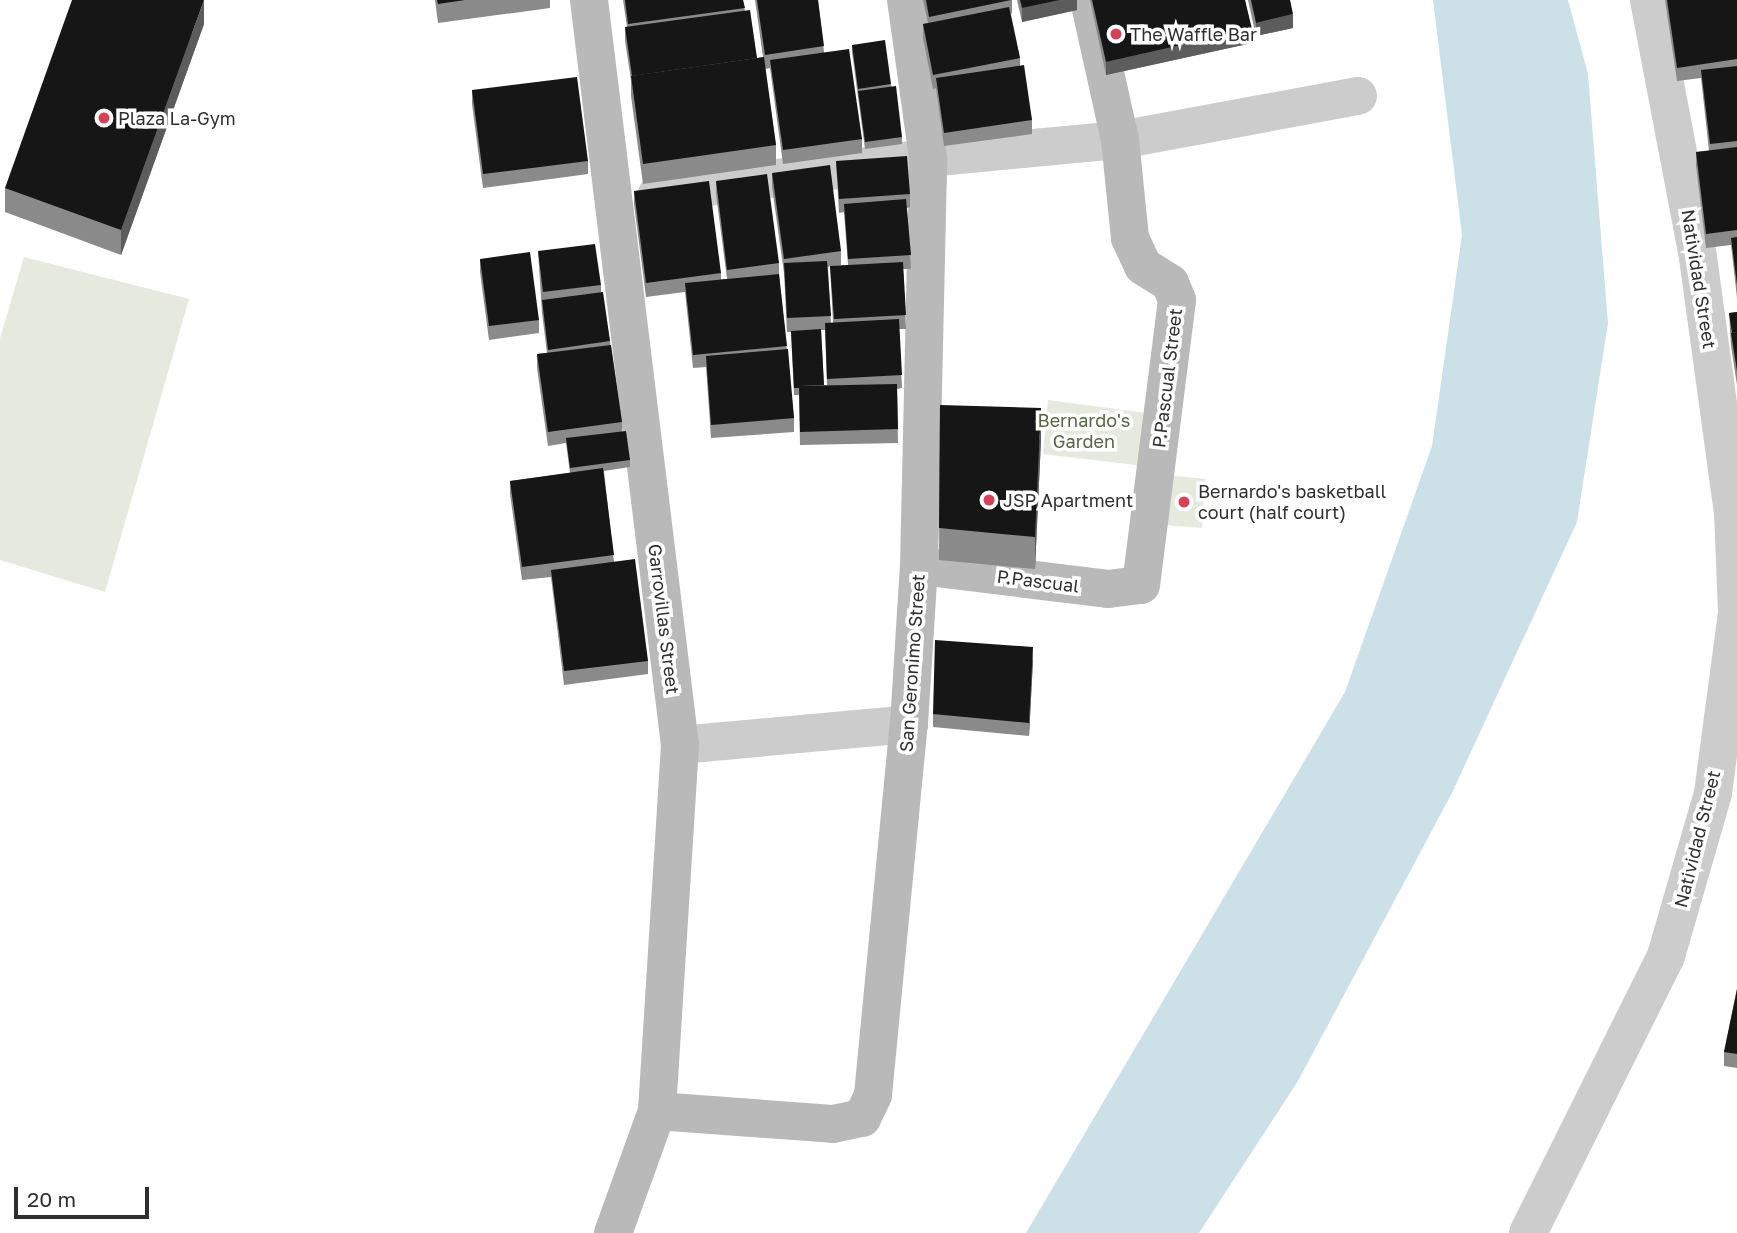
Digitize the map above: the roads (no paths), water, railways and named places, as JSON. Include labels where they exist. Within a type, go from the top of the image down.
[{"type":"street","name":"Garrovillas Street","points":[[589,0],[680,745],[657,1111],[612,1233]]},
{"type":"street","name":"San Geronimo Street","points":[[657,1111],[833,1124],[862,1118],[873,1095],[909,724],[919,566],[928,158],[906,0]]},
{"type":"street","name":"P.Pascual Street","points":[[1089,0],[1120,140],[1135,252],[1143,266],[1170,283],[1177,300],[1144,569]]},
{"type":"street","name":"Natividad Street","points":[[1528,1233],[1666,956],[1709,806],[1737,612],[1735,512],[1698,257],[1648,0]]},
{"type":"street","points":[[614,199],[928,158],[1120,140],[1358,96]]},
{"type":"street","name":"P.Pascual","points":[[919,566],[1124,590],[1141,585],[1144,569]]},
{"type":"street","points":[[680,745],[909,724]]},
{"type":"place","name":"The Waffle Bar","points":[[1116,34]]},
{"type":"place","name":"Plaza La-Gym","points":[[104,118]]},
{"type":"place","name":"JSP Apartment","points":[[989,500]]},
{"type":"place","name":"Bernardo's basketball court (half court)","points":[[1184,502]]},
{"type":"park label","name":"Bernardo's Garden","points":[[1084,431]]}]
